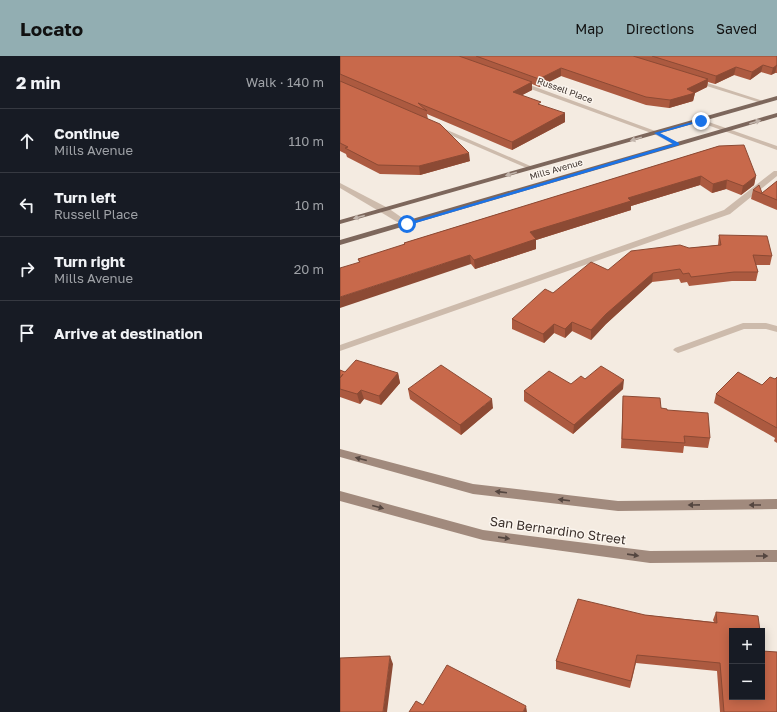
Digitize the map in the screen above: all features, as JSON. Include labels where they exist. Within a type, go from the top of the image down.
[{"type":"main road","name":"Mills Avenue","points":[[340,222],[701,121],[777,98]]},
{"type":"main road","name":"Mills Avenue","points":[[340,243],[777,115]]},
{"type":"main road","points":[[340,453],[481,490],[618,506],[777,504]]},
{"type":"main road","name":"San Bernardino Street","points":[[340,496],[491,536],[650,557],[777,556]]},
{"type":"street","points":[[689,79],[763,102]]},
{"type":"street","name":"Russell Place","points":[[513,81],[656,133],[677,144]]},
{"type":"street","points":[[701,121],[777,148]]},
{"type":"street","points":[[432,125],[531,168]]},
{"type":"street","points":[[340,348],[728,212],[777,173]]},
{"type":"street","points":[[340,185],[407,224]]},
{"type":"street","points":[[678,350],[743,326],[766,326],[777,329]]},
{"type":"building","points":[[340,56],[459,56],[532,82],[513,92],[541,102],[538,104],[565,113],[512,142],[418,103],[427,111],[340,74]]},
{"type":"building","points":[[476,56],[633,56],[708,79],[687,89],[695,93],[670,100],[646,97],[561,68],[539,79]]},
{"type":"building","points":[[652,56],[777,56],[777,65],[773,68],[763,65],[752,72],[736,67],[716,76]]},
{"type":"building","points":[[340,81],[440,124],[469,153],[419,166],[378,165],[345,148],[348,147],[340,143]]},
{"type":"building","points":[[744,145],[756,176],[743,186],[727,180],[713,184],[701,176],[628,198],[631,201],[530,232],[536,239],[474,260],[470,255],[340,297],[340,268],[360,262],[358,259],[405,244],[404,243],[719,146]]},
{"type":"building","points":[[777,181],[777,200],[753,190],[759,185],[762,193]]},
{"type":"building","points":[[719,235],[767,236],[772,256],[753,255],[758,272],[734,272],[691,277],[689,273],[683,274],[680,269],[653,273],[606,314],[591,330],[572,322],[565,329],[554,324],[543,334],[512,319],[545,289],[553,293],[591,262],[608,270],[631,251],[680,245],[689,248],[721,245]]},
{"type":"building","points":[[356,360],[398,373],[379,396],[361,390],[357,394],[340,389],[340,370],[345,372]]},
{"type":"building","points":[[441,365],[492,399],[460,425],[408,389]]},
{"type":"building","points":[[601,366],[624,380],[574,425],[524,391],[549,371],[571,384],[581,376],[585,379]]},
{"type":"building","points":[[738,372],[762,385],[770,377],[775,379],[777,377],[777,428],[716,394]]},
{"type":"building","points":[[623,396],[660,398],[661,408],[667,410],[708,413],[710,438],[684,436],[685,443],[622,439]]},
{"type":"building","points":[[578,599],[645,615],[717,623],[716,612],[758,616],[760,628],[729,628],[729,700],[765,700],[765,651],[777,652],[777,712],[724,712],[720,663],[637,655],[631,681],[556,661]]},
{"type":"building","points":[[390,656],[383,712],[340,712],[340,658]]},
{"type":"building","points":[[447,665],[526,706],[523,712],[409,712],[416,701],[423,705]]},
{"type":"route","points":[[407,224],[677,144],[656,133],[701,121]]}]
